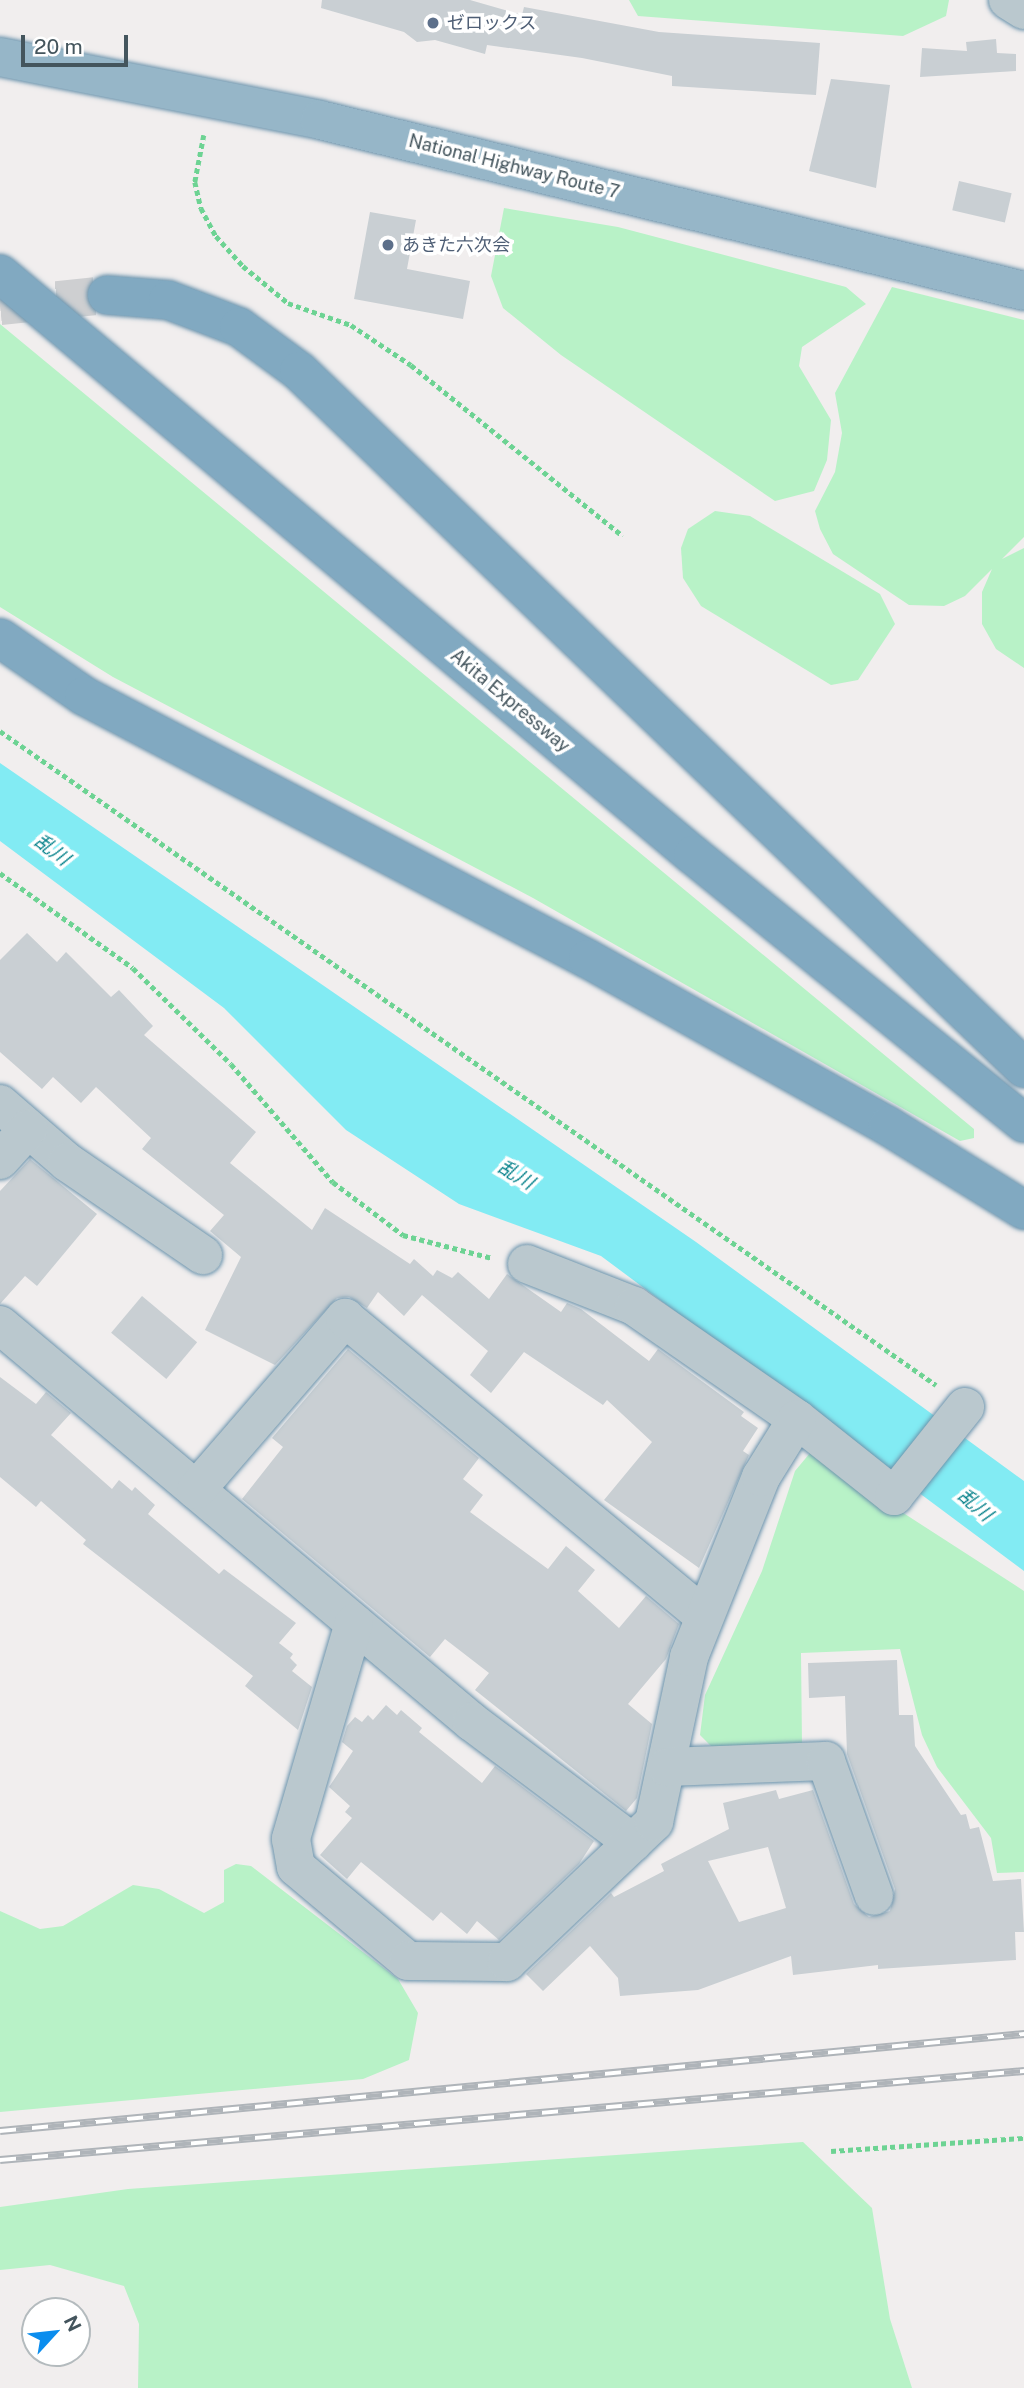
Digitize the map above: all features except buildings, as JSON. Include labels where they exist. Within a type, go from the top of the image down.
[{"type":"highway","name":"National Highway Route 7","points":[[0,57],[212,96],[1024,291]]},
{"type":"highway","name":"Akita Expressway","points":[[0,274],[693,855],[1024,1123]]},
{"type":"highway","points":[[107,295],[168,300],[239,327],[299,371],[1024,1068]]},
{"type":"highway","points":[[0,638],[83,696],[588,959],[888,1126],[1024,1210]]},
{"type":"street","points":[[1008,0],[1024,10]]},
{"type":"street","points":[[0,1104],[29,1129],[203,1255]]},
{"type":"street","points":[[0,1160],[29,1129]]},
{"type":"street","points":[[527,1264],[634,1306],[797,1419],[894,1496],[965,1407]]},
{"type":"street","points":[[196,1490],[345,1318],[704,1616]]},
{"type":"street","points":[[0,1325],[472,1722],[633,1843]]},
{"type":"street","points":[[354,1623],[291,1839],[296,1867],[408,1961],[507,1962],[654,1822],[689,1657],[761,1477],[797,1419]]},
{"type":"street","points":[[667,1767],[826,1761],[874,1896]]},
{"type":"path","points":[[212,96],[195,181],[201,208],[225,246],[288,303],[351,325],[411,365],[623,536]]},
{"type":"path","points":[[0,731],[180,862],[467,1052],[965,1407]]},
{"type":"path","points":[[0,873],[133,968],[230,1064],[333,1182],[403,1235],[466,1254],[527,1264]]},
{"type":"path","points":[[831,2151],[1024,2138]]},
{"type":"green space","points":[[629,0],[949,0],[946,16],[903,36],[638,16]]},
{"type":"green space","points":[[504,208],[618,227],[846,287],[866,304],[802,347],[799,366],[831,420],[827,460],[814,491],[775,501],[561,355],[503,308],[491,276]]},
{"type":"green space","points":[[892,287],[1024,320],[1024,537],[1002,559],[1024,548],[1024,668],[996,649],[982,624],[982,592],[992,569],[965,596],[944,606],[909,605],[833,554],[820,529],[815,511],[835,472],[842,433],[835,393]]},
{"type":"green space","points":[[0,324],[974,1129],[974,1138],[960,1141],[533,898],[113,677],[0,607]]},
{"type":"green space","points":[[715,511],[750,516],[880,594],[895,624],[858,680],[831,685],[701,606],[683,578],[681,548],[688,529]]},
{"type":"green space","points":[[815,1447],[891,1505],[1024,1591],[1024,1872],[997,1873],[991,1838],[937,1767],[922,1735],[900,1649],[801,1653],[802,1745],[712,1747],[700,1735],[705,1695],[762,1571],[795,1471]]},
{"type":"green space","points":[[236,1864],[251,1866],[398,1979],[418,2013],[409,2060],[363,2079],[0,2112],[0,1911],[40,1929],[63,1926],[133,1885],[159,1889],[204,1913],[224,1902],[224,1870]]},
{"type":"green space","points":[[803,2142],[872,2208],[890,2319],[912,2388],[138,2388],[139,2324],[124,2286],[50,2265],[0,2270],[0,2207],[128,2189]]},
{"type":"water","name":"乱川","points":[[0,763],[696,1242],[1024,1481],[1024,1571],[601,1256],[459,1204],[346,1130],[224,1008],[0,841]]},
{"type":"tunnel","points":[[0,306],[107,295]]},
{"type":"railway","points":[[0,2131],[1024,2034]]},
{"type":"railway","points":[[0,2160],[1024,2071]]},
{"type":"place","name":"ゼロックス","points":[[433,23]]},
{"type":"place","name":"あきた六次会","points":[[388,245]]}]
